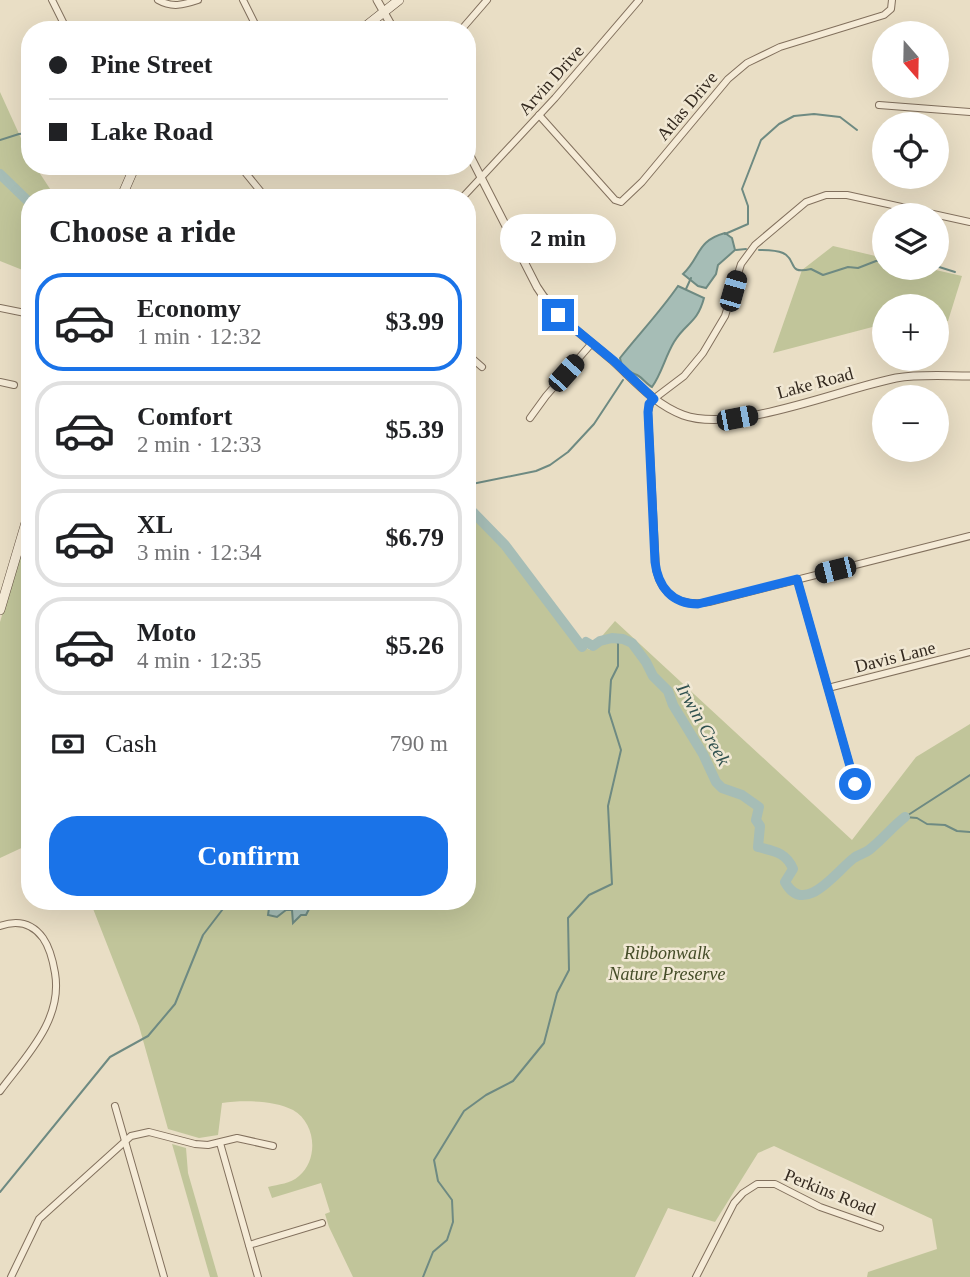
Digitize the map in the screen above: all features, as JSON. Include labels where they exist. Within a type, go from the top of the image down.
[{"type":"main road","points":[[373,21],[399,0]]},
{"type":"main road","points":[[0,610],[21,539]]},
{"type":"street","points":[[52,0],[62,21]]},
{"type":"street","points":[[158,0],[178,6],[198,0]]},
{"type":"street","points":[[243,0],[254,21]]},
{"type":"street","points":[[377,0],[389,21]]},
{"type":"street","points":[[469,21],[487,0]]},
{"type":"street","name":"Arvin Drive","points":[[470,189],[639,0]]},
{"type":"street","name":"Atlas Drive","points":[[539,115],[615,200],[621,202],[642,182],[721,87],[747,63],[780,47],[884,15],[891,9],[892,0]]},
{"type":"street","points":[[879,105],[970,112]]},
{"type":"street","name":"Lake Road","points":[[476,166],[543,296],[564,321],[664,406],[690,417],[725,419],[755,415],[896,378],[970,376]]},
{"type":"street","points":[[247,175],[259,189]]},
{"type":"street","points":[[970,222],[847,195],[826,195],[806,202],[749,252],[740,268],[725,316],[703,353],[684,376],[649,404],[648,412],[656,569],[666,592],[682,602],[709,602],[970,536]]},
{"type":"street","points":[[0,308],[21,312]]},
{"type":"street","points":[[530,418],[592,344]]},
{"type":"street","points":[[476,362],[482,367]]},
{"type":"street","points":[[0,382],[14,385]]},
{"type":"street","points":[[797,579],[855,784]]},
{"type":"street","name":"Davis Lane","points":[[828,688],[970,652]]},
{"type":"street","points":[[0,926],[18,922],[38,933],[52,958],[57,987],[50,1020],[0,1091]]},
{"type":"street","points":[[115,1106],[164,1277]]},
{"type":"street","points":[[11,1277],[39,1219],[125,1140],[136,1134],[149,1132],[208,1145],[237,1138],[273,1146]]},
{"type":"street","points":[[220,1143],[258,1277]]},
{"type":"street","name":"Perkins Road","points":[[695,1277],[734,1203],[757,1184],[775,1184],[820,1207],[880,1228]]},
{"type":"street","points":[[249,1245],[319,1224],[318,1235]]},
{"type":"green space","points":[[0,92],[21,138],[21,175],[41,175],[50,189],[21,189],[21,269],[0,261]]},
{"type":"green space","points":[[833,246],[872,255],[872,280],[949,280],[949,273],[962,276],[949,318],[949,294],[872,294],[872,327],[773,353],[802,270]]},
{"type":"green space","name":"Ribbonwalk Nature Preserve","points":[[476,515],[505,545],[582,646],[590,650],[615,621],[852,840],[916,757],[970,724],[970,1277],[867,1277],[868,1272],[937,1249],[932,1219],[774,1146],[758,1153],[715,1222],[668,1208],[635,1277],[353,1277],[329,1227],[325,1214],[330,1212],[321,1183],[272,1198],[268,1187],[296,1179],[310,1160],[310,1132],[301,1116],[277,1104],[230,1102],[222,1103],[218,1135],[199,1138],[168,1129],[139,1026],[94,910],[476,910]]},
{"type":"green space","points":[[21,551],[21,848],[0,858],[0,622]]},
{"type":"green space","points":[[172,1144],[186,1148],[188,1173],[218,1277],[210,1277]]},
{"type":"water","points":[[725,233],[732,238],[735,250],[718,265],[716,274],[706,288],[698,286],[683,274],[709,240]]},
{"type":"water","points":[[678,286],[704,298],[695,318],[678,335],[652,387],[625,369],[620,358]]},
{"type":"water","points":[[269,910],[286,910],[277,917],[268,915]]},
{"type":"water","points":[[292,910],[308,910],[306,915],[301,915],[293,923]]},
{"type":"waterway","points":[[725,234],[748,224],[748,206],[742,189],[761,140],[779,124],[794,116],[814,114],[840,117],[857,130]]},
{"type":"waterway","points":[[0,140],[21,134]]},
{"type":"waterway","name":"Irwin Creek","points":[[0,174],[21,194]]},
{"type":"waterway","points":[[736,250],[746,249]]},
{"type":"waterway","points":[[759,250],[783,253],[798,270],[811,269],[823,275],[872,263]]},
{"type":"waterway","points":[[949,270],[955,272]]},
{"type":"waterway","points":[[686,289],[691,278]]},
{"type":"waterway","points":[[476,483],[536,471],[550,465],[568,452],[594,424],[623,380]]},
{"type":"waterway","name":"Irwin Creek","points":[[476,515],[505,545],[582,647],[586,642],[593,646],[612,638],[632,643],[653,676],[668,691],[673,705],[703,754],[716,782],[722,788],[742,795],[759,807],[756,820],[760,826],[758,847],[778,853],[787,859],[793,869],[785,882],[793,892],[802,895],[821,888],[854,858],[874,846],[905,817]]},
{"type":"waterway","points":[[423,1277],[433,1252],[447,1240],[453,1222],[452,1200],[438,1181],[434,1160],[464,1111],[486,1095],[513,1081],[544,1043],[557,993],[569,970],[568,918],[589,895],[612,884],[608,806],[621,750],[609,712],[611,680],[618,666],[618,643],[612,638]]},
{"type":"waterway","points":[[905,817],[970,775]]},
{"type":"waterway","name":"Irwin Creek","points":[[905,817],[970,832]]},
{"type":"waterway","points":[[0,1192],[110,1057],[148,1036],[175,1004],[203,935],[222,910]]},
{"type":"route","points":[[558,315],[614,361],[654,399],[648,407],[649,472],[655,562],[659,581],[666,592],[682,602],[698,604],[797,579],[855,784]]}]
